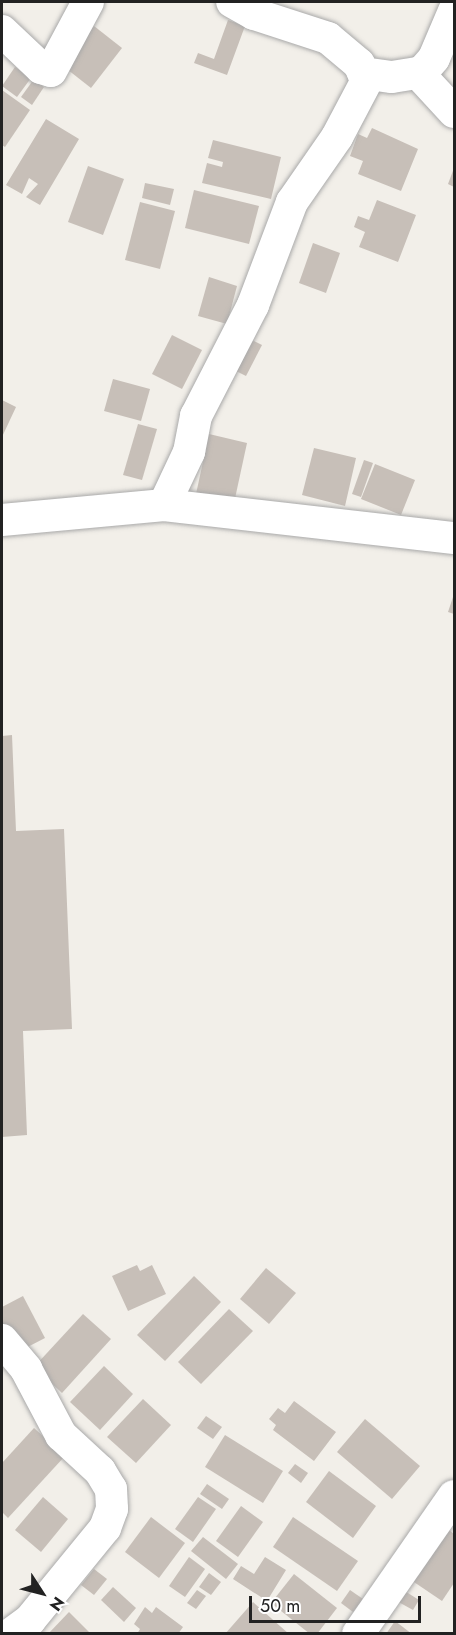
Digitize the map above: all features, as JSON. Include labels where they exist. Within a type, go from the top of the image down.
[{"type":"street","points":[[2,32],[41,68],[51,70],[88,2]]},
{"type":"street","points":[[164,505],[189,452],[196,416],[254,305],[287,211],[362,95],[367,80],[363,73],[328,38],[254,14],[232,2]]},
{"type":"street","points":[[363,73],[392,77],[418,73],[434,58],[454,11]]},
{"type":"street","points":[[418,73],[454,112]]},
{"type":"street","points":[[2,520],[164,505],[454,538]]},
{"type":"street","points":[[2,1340],[26,1369],[62,1435],[100,1470],[111,1489],[112,1509],[105,1528],[30,1620],[11,1634]]},
{"type":"street","points":[[358,1634],[454,1496]]},
{"type":"building","points":[[228,20],[245,26],[227,75],[194,63],[198,53],[214,59]]},
{"type":"building","points":[[94,26],[122,48],[91,88],[63,66]]},
{"type":"building","points":[[15,67],[31,78],[17,97],[2,86]]},
{"type":"building","points":[[34,79],[44,87],[32,105],[21,97]]},
{"type":"building","points":[[2,90],[30,110],[5,147],[2,145]]},
{"type":"building","points":[[46,119],[79,139],[40,205],[26,197],[38,184],[29,178],[22,194],[6,185]]},
{"type":"building","points":[[372,128],[418,149],[401,191],[358,174],[363,161],[350,156],[358,134],[367,138]]},
{"type":"building","points":[[213,140],[281,157],[271,199],[202,183],[207,163],[222,167],[223,162],[208,158]]},
{"type":"building","points":[[88,166],[124,179],[103,235],[68,222]]},
{"type":"building","points":[[454,168],[454,187],[448,184]]},
{"type":"building","points":[[145,183],[174,189],[170,205],[142,198]]},
{"type":"building","points":[[194,190],[259,206],[249,244],[185,228]]},
{"type":"building","points":[[377,200],[416,215],[398,262],[359,247],[365,232],[354,227],[358,216],[369,220]]},
{"type":"building","points":[[140,202],[175,211],[160,269],[125,260]]},
{"type":"building","points":[[313,243],[340,253],[326,293],[299,283]]},
{"type":"building","points":[[209,277],[237,286],[227,324],[198,316]]},
{"type":"building","points":[[172,335],[202,350],[182,389],[152,374]]},
{"type":"building","points":[[246,337],[262,345],[246,376],[230,368]]},
{"type":"building","points":[[113,379],[150,389],[141,421],[104,411]]},
{"type":"building","points":[[2,400],[16,407],[2,437]]},
{"type":"building","points":[[138,424],[157,429],[142,480],[123,475]]},
{"type":"building","points":[[209,434],[247,443],[234,503],[196,494]]},
{"type":"building","points":[[314,448],[356,458],[345,506],[302,495]]},
{"type":"building","points":[[364,460],[373,463],[361,497],[352,494]]},
{"type":"building","points":[[375,464],[415,480],[401,515],[361,499]]},
{"type":"building","points":[[454,594],[454,614],[448,612]]},
{"type":"building","points":[[12,735],[16,831],[64,829],[72,1029],[23,1031],[27,1135],[2,1137],[2,736]]},
{"type":"building","points":[[137,1265],[140,1271],[152,1265],[166,1294],[128,1311],[112,1276]]},
{"type":"building","points":[[266,1268],[296,1293],[269,1324],[240,1299]]},
{"type":"building","points":[[194,1276],[221,1302],[165,1361],[137,1335]]},
{"type":"building","points":[[23,1296],[45,1338],[14,1354],[2,1331],[2,1307]]},
{"type":"building","points":[[229,1309],[253,1331],[201,1384],[178,1362]]},
{"type":"building","points":[[83,1314],[111,1339],[62,1393],[34,1367]]},
{"type":"building","points":[[104,1366],[133,1394],[100,1430],[70,1402]]},
{"type":"building","points":[[143,1399],[171,1425],[136,1463],[107,1437]]},
{"type":"building","points":[[294,1401],[336,1432],[314,1461],[273,1430],[276,1425],[269,1419],[278,1408],[285,1413]]},
{"type":"building","points":[[206,1416],[222,1427],[213,1439],[197,1428]]},
{"type":"building","points":[[365,1419],[420,1466],[392,1499],[337,1452]]},
{"type":"building","points":[[34,1428],[65,1456],[8,1518],[2,1512],[2,1463]]},
{"type":"building","points":[[225,1435],[283,1471],[263,1503],[205,1467]]},
{"type":"building","points":[[295,1464],[308,1473],[301,1483],[288,1473]]},
{"type":"building","points":[[329,1471],[376,1506],[353,1538],[306,1502]]},
{"type":"building","points":[[207,1484],[229,1499],[222,1509],[200,1494]]},
{"type":"building","points":[[43,1497],[68,1519],[41,1552],[15,1530]]},
{"type":"building","points":[[198,1497],[216,1509],[193,1542],[175,1529]]},
{"type":"building","points":[[241,1506],[263,1522],[238,1557],[216,1541]]},
{"type":"building","points":[[151,1517],[185,1543],[159,1578],[125,1552]]},
{"type":"building","points":[[293,1517],[358,1561],[337,1591],[273,1547]]},
{"type":"building","points":[[443,1525],[454,1534],[454,1583],[442,1601],[411,1580]]},
{"type":"building","points":[[203,1537],[238,1564],[226,1579],[191,1551]]},
{"type":"building","points":[[189,1557],[205,1569],[185,1597],[169,1586]]},
{"type":"building","points":[[265,1557],[286,1570],[267,1601],[233,1579],[241,1566],[254,1574]]},
{"type":"building","points":[[94,1569],[107,1579],[94,1595],[81,1585]]},
{"type":"building","points":[[209,1573],[221,1582],[211,1595],[199,1587]]},
{"type":"building","points":[[294,1574],[337,1608],[317,1634],[310,1634],[271,1603]]},
{"type":"building","points":[[113,1587],[136,1608],[124,1622],[101,1600]]},
{"type":"building","points":[[400,1588],[419,1600],[413,1610],[393,1599]]},
{"type":"building","points":[[197,1590],[206,1596],[196,1609],[187,1603]]},
{"type":"building","points":[[350,1590],[363,1599],[353,1612],[341,1603]]},
{"type":"building","points":[[253,1602],[289,1634],[225,1634]]},
{"type":"building","points":[[145,1607],[152,1613],[156,1607],[183,1627],[178,1634],[137,1634],[140,1629],[134,1624]]},
{"type":"building","points":[[69,1612],[91,1634],[48,1634]]},
{"type":"building","points":[[395,1621],[412,1634],[386,1634]]}]
